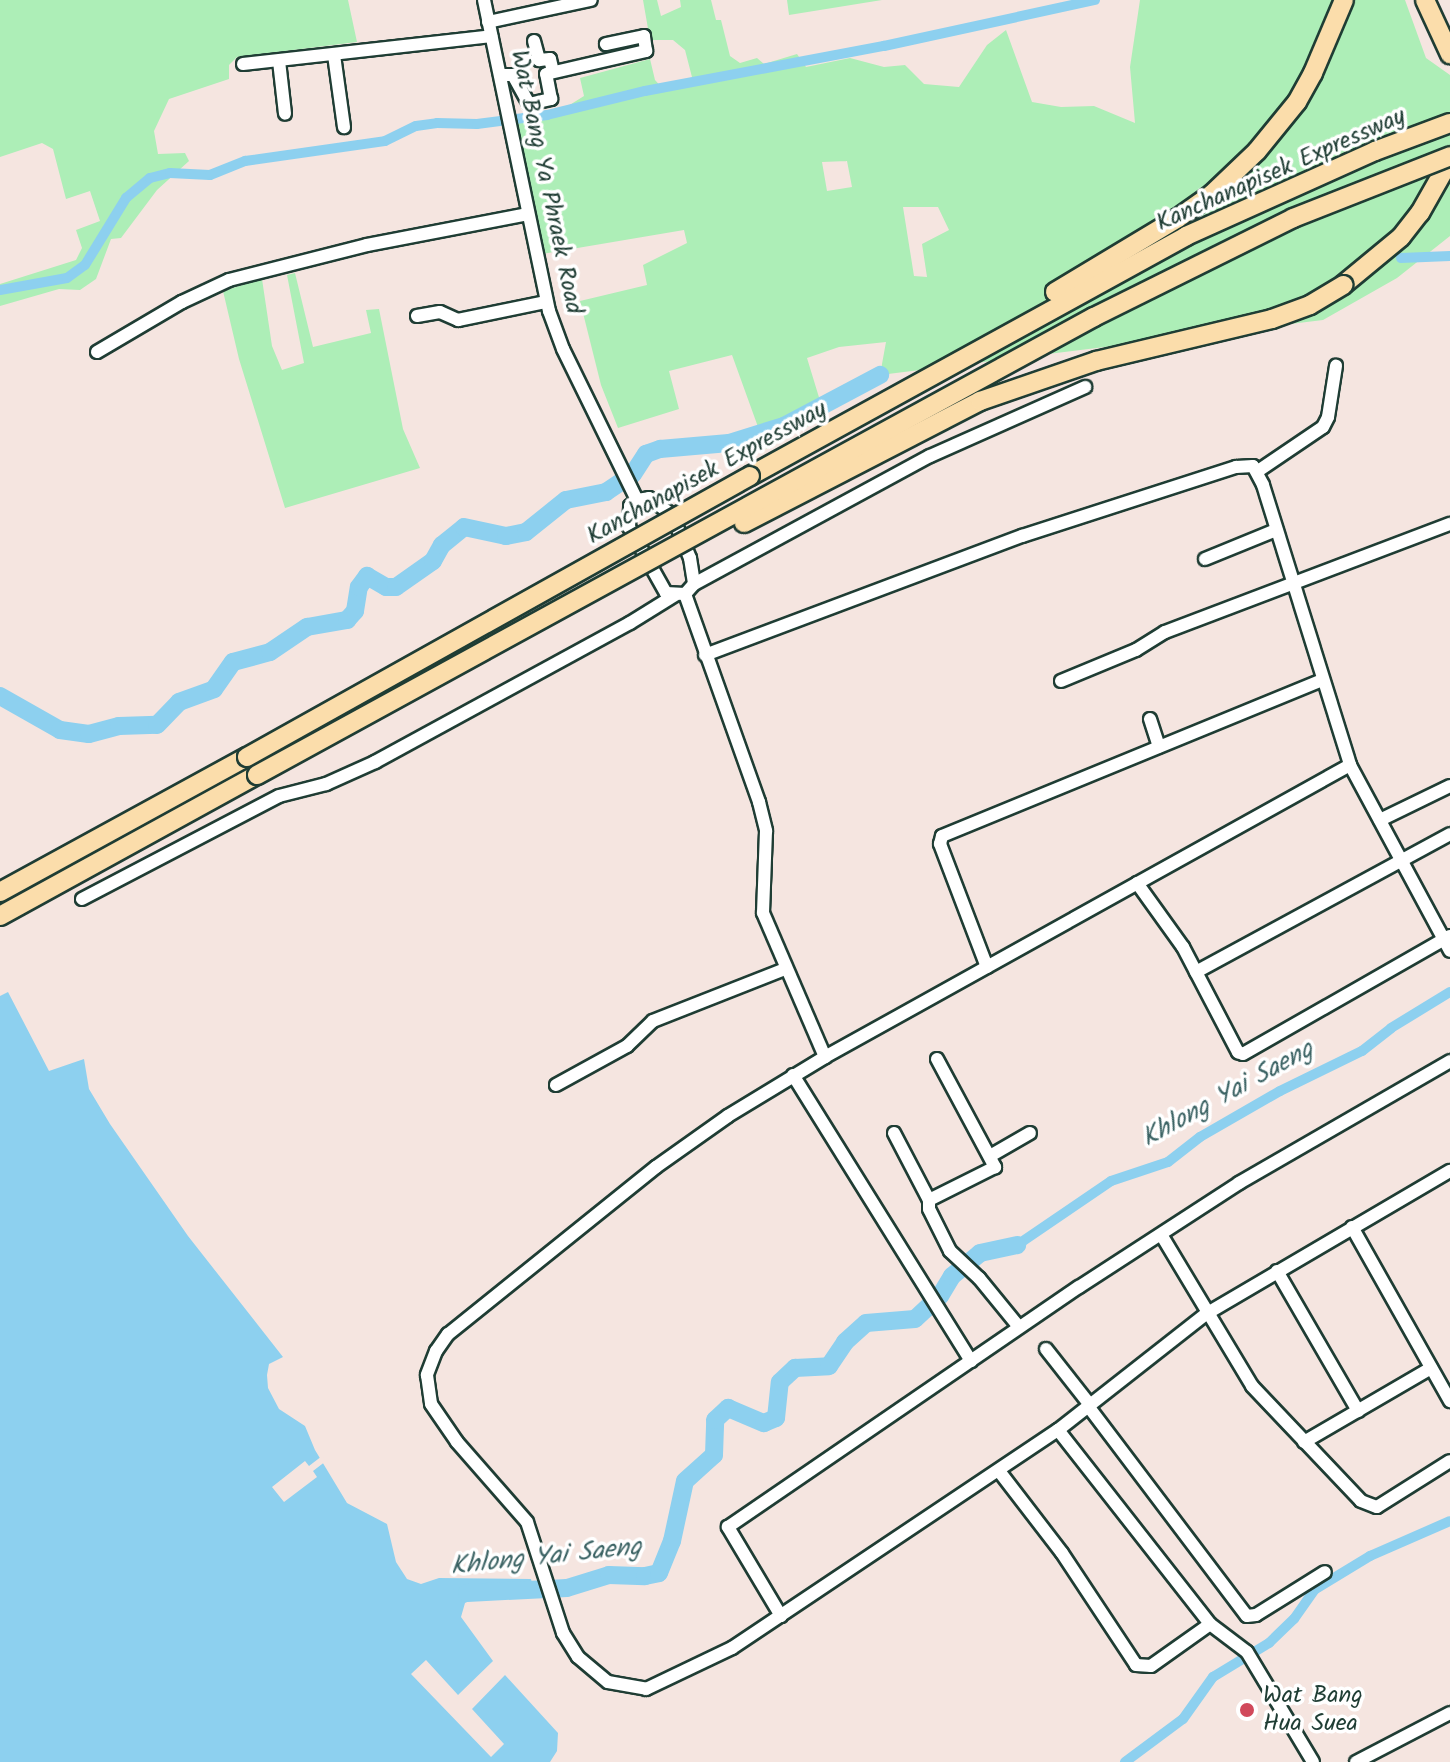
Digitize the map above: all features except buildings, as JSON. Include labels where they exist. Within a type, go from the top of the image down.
[{"type":"highway","points":[[937,371],[1043,299],[1178,218],[1235,174],[1297,102],[1328,45],[1344,0]]},
{"type":"highway","points":[[1425,0],[1450,54]]},
{"type":"highway","name":"Kanchanapisek Expressway","points":[[0,892],[1186,236],[1375,151],[1450,123]]},
{"type":"highway","points":[[547,617],[716,537],[980,401],[1096,361],[1272,319],[1310,305],[1364,270],[1401,237],[1420,213],[1450,158]]},
{"type":"highway","name":"Kanchanapisek Expressway","points":[[0,916],[1196,264],[1333,201],[1450,158]]},
{"type":"street","name":"Wat Bang Ya Phraek Road","points":[[484,0],[546,302],[563,349],[637,500]]},
{"type":"street","points":[[488,22],[591,0]]},
{"type":"street","points":[[243,64],[491,36]]},
{"type":"street","points":[[500,75],[513,75],[529,104],[551,99],[546,74],[646,51],[644,36],[606,44]]},
{"type":"street","points":[[534,41],[539,60],[550,59],[553,72]]},
{"type":"street","points":[[334,55],[344,127]]},
{"type":"street","points":[[279,61],[285,114]]},
{"type":"street","points":[[97,352],[182,302],[229,280],[367,245],[528,214]]},
{"type":"street","points":[[417,316],[440,312],[458,320],[546,302]]},
{"type":"street","points":[[1258,471],[1323,427],[1328,417],[1336,366]]},
{"type":"street","points":[[82,899],[279,796],[326,784],[375,762],[930,456],[1085,387]]},
{"type":"street","points":[[705,655],[1022,536],[1236,467],[1253,466],[1258,471],[1350,765],[1399,860],[1448,942],[1243,1054],[1238,1052],[1183,947],[1137,883]]},
{"type":"street","points":[[685,591],[666,593],[657,582],[629,527],[630,506],[637,500],[656,500],[672,515],[690,558],[685,591],[759,802],[766,831],[763,913],[825,1057]]},
{"type":"street","points":[[1061,681],[1136,650],[1165,632],[1450,524]]},
{"type":"street","points":[[1205,559],[1276,530]]},
{"type":"street","points":[[987,967],[939,839],[1322,680]]},
{"type":"street","points":[[1150,719],[1159,747]]},
{"type":"street","points":[[1350,765],[793,1075],[656,1167],[448,1334],[436,1351],[427,1375],[431,1404],[457,1442],[527,1522],[563,1633],[585,1665],[608,1682],[646,1689],[732,1648],[1058,1430],[1206,1314],[1450,1171]]},
{"type":"street","points":[[1380,820],[1450,786]]},
{"type":"street","points":[[1196,972],[1450,834]]},
{"type":"street","points":[[556,1085],[627,1046],[653,1021],[785,969]]},
{"type":"street","points":[[929,1200],[993,1171],[990,1156],[937,1059]]},
{"type":"street","points":[[781,1616],[728,1527],[1019,1327],[1239,1183],[1450,1061]]},
{"type":"street","points":[[793,1075],[971,1361]]},
{"type":"street","points":[[894,1133],[929,1200],[930,1212],[959,1261],[970,1269],[1019,1327]]},
{"type":"street","points":[[990,1156],[1030,1133]]},
{"type":"street","points":[[1352,1227],[1450,1401]]},
{"type":"street","points":[[1162,1236],[1206,1314],[1252,1386],[1361,1501],[1373,1507],[1388,1501],[1450,1461]]},
{"type":"street","points":[[1277,1271],[1358,1411]]},
{"type":"street","points":[[1046,1349],[1247,1616],[1256,1615],[1325,1572]]},
{"type":"street","points":[[1304,1442],[1431,1368]]},
{"type":"street","points":[[1058,1430],[1210,1624],[1247,1652],[1313,1762]]},
{"type":"street","points":[[999,1471],[1062,1553],[1136,1665],[1151,1666],[1210,1624]]},
{"type":"street","points":[[1356,1762],[1450,1713]]},
{"type":"green space","points":[[0,0],[348,0],[357,42],[237,57],[229,65],[229,79],[169,99],[154,131],[158,154],[185,153],[189,161],[157,190],[121,238],[111,239],[96,279],[80,290],[59,289],[0,306],[0,284],[76,260],[82,248],[76,230],[100,221],[90,191],[66,199],[53,149],[42,143],[0,157]]},
{"type":"green space","points":[[643,0],[657,0],[661,16],[681,7],[680,0],[711,0],[716,20],[721,20],[730,56],[740,63],[757,58],[764,64],[797,54],[806,67],[850,58],[884,67],[905,65],[924,84],[959,87],[987,45],[1006,30],[1032,102],[1061,107],[1094,106],[1135,123],[1130,67],[1140,0],[1405,0],[1426,58],[1450,75],[1450,236],[1397,278],[1323,320],[880,375],[886,342],[839,347],[807,358],[825,417],[766,449],[732,355],[669,371],[679,409],[618,428],[601,385],[580,301],[647,285],[643,265],[687,243],[684,230],[542,254],[516,123],[568,106],[584,96],[580,78],[650,59],[655,80],[664,90],[693,81],[685,50],[673,40],[650,40]],"holes":[[[847,161],[852,187],[827,191],[822,162]],[[903,207],[938,207],[949,230],[922,244],[927,277],[914,276]]]},
{"type":"green space","points":[[787,0],[882,0],[789,15]]},
{"type":"green space","points":[[295,273],[313,347],[371,333],[366,310],[379,309],[403,429],[420,468],[285,508],[239,359],[223,291],[262,279],[272,346],[282,370],[304,363],[287,275]]},
{"type":"water","points":[[8,992],[49,1071],[84,1059],[89,1089],[110,1124],[188,1236],[283,1357],[269,1364],[267,1375],[268,1388],[279,1409],[305,1426],[315,1450],[347,1503],[387,1524],[396,1562],[407,1579],[421,1584],[439,1578],[531,1579],[534,1591],[489,1592],[465,1603],[461,1617],[493,1661],[458,1695],[426,1660],[411,1674],[491,1757],[504,1744],[472,1709],[505,1675],[558,1733],[557,1751],[550,1762],[0,1762],[0,996]]},
{"type":"pier","points":[[322,1456],[326,1461],[313,1471],[317,1477],[284,1502],[272,1487],[305,1461],[309,1466]]},
{"type":"waterway","points":[[0,290],[67,278],[85,265],[126,198],[150,178],[170,173],[210,175],[245,161],[385,141],[416,126],[477,124],[547,115],[645,91],[884,46],[1095,0]]},
{"type":"waterway","points":[[1401,258],[1450,256]]},
{"type":"waterway","points":[[0,696],[60,730],[89,734],[119,726],[157,725],[179,702],[214,689],[233,662],[270,652],[307,627],[347,620],[355,611],[359,587],[367,576],[386,587],[396,587],[433,561],[442,545],[464,527],[506,536],[526,532],[566,500],[606,492],[633,474],[646,454],[660,449],[729,443],[784,426],[880,375]]},
{"type":"waterway","name":"Khlong Yai Saeng","points":[[1017,1245],[1111,1181],[1168,1162],[1200,1137],[1280,1091],[1362,1051],[1391,1028],[1450,992]]},
{"type":"waterway","name":"Khlong Yai Saeng","points":[[467,1593],[567,1588],[609,1575],[645,1576],[659,1573],[672,1541],[685,1481],[714,1455],[715,1420],[728,1408],[764,1423],[776,1418],[780,1382],[795,1368],[829,1366],[845,1342],[866,1323],[915,1319],[940,1296],[952,1276],[980,1253],[1017,1245]]},
{"type":"waterway","points":[[1125,1762],[1183,1719],[1213,1677],[1269,1643],[1294,1619],[1314,1590],[1370,1556],[1450,1521]]},
{"type":"place","name":"Wat Bang Hua Suea","points":[[1247,1710]]}]
